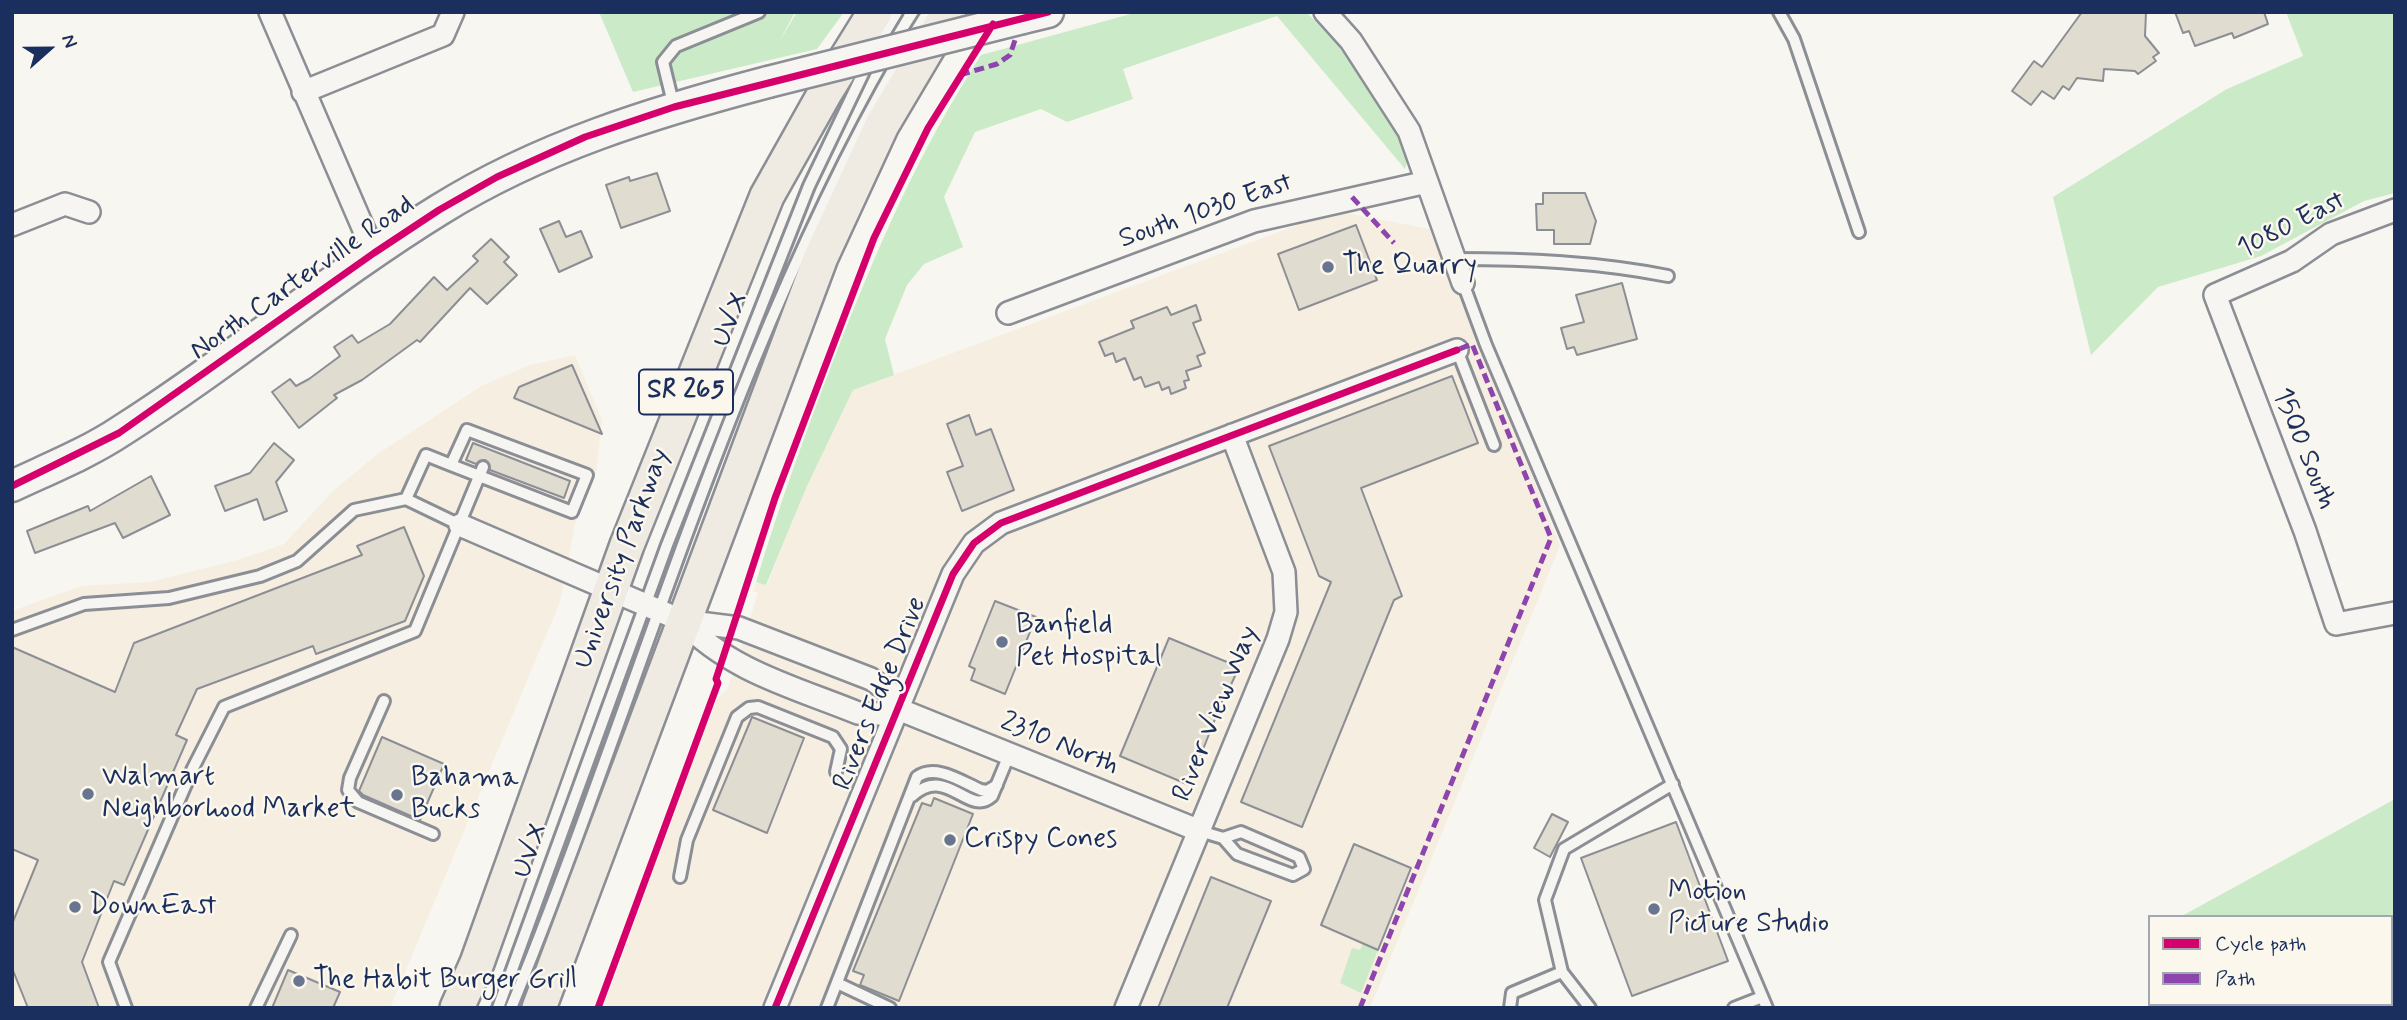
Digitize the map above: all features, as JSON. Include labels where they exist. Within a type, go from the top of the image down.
[{"type":"main road","name":"University Parkway","points":[[457,1008],[477,963],[610,590],[767,196],[826,91],[875,12]]},
{"type":"main road","name":"SR 265","points":[[539,1008],[662,613],[795,323],[837,220],[887,115],[949,12]]},
{"type":"street","points":[[270,12],[374,253]]},
{"type":"street","points":[[303,92],[443,35],[453,12]]},
{"type":"street","points":[[1325,12],[1351,41],[1409,131],[1463,283]]},
{"type":"street","name":"North Carterville Road","points":[[12,486],[119,433],[374,253],[439,210],[497,177],[585,137],[674,107],[1036,15]]},
{"type":"street","name":"South 1030 East","points":[[1008,313],[1254,221],[1427,182]]},
{"type":"street","points":[[12,225],[65,204],[89,212]]},
{"type":"street","name":"1080 East","points":[[2215,295],[2292,261],[2331,234],[2395,210]]},
{"type":"street","name":"1500 South","points":[[2215,295],[2305,531],[2336,624],[2395,613]]},
{"type":"street","name":"Rivers Edge Drive","points":[[775,1008],[953,574],[974,543],[1001,523],[1457,350]]},
{"type":"street","name":"River View Way","points":[[1126,1008],[1200,831],[1286,612],[1284,572],[1233,435]]},
{"type":"street","name":"2310 North","points":[[460,525],[662,613],[711,648],[744,667],[858,713],[878,714],[898,709],[1200,831]]},
{"type":"street","name":"2310 North","points":[[662,613],[740,628],[871,679],[888,691],[898,709]]},
{"type":"lane","points":[[674,107],[663,62],[676,46],[759,12]]},
{"type":"lane","name":"UVX","points":[[498,1008],[662,613],[809,186],[850,97],[897,12]]},
{"type":"lane","points":[[512,1008],[797,263],[863,124],[928,12]]},
{"type":"lane","points":[[1779,12],[1794,39],[1859,232]]},
{"type":"lane","points":[[1455,259],[1616,266],[1668,276]]},
{"type":"lane","points":[[1463,283],[1486,345],[1765,1003],[1734,1008]]},
{"type":"lane","points":[[1457,350],[1494,445]]},
{"type":"lane","points":[[406,499],[426,455],[451,465],[482,472],[523,487],[572,512],[587,475],[552,468],[512,453],[467,430],[451,465]]},
{"type":"lane","points":[[126,1008],[109,962],[193,768],[223,708],[415,631],[482,472]]},
{"type":"lane","points":[[12,630],[84,604],[169,598],[260,576],[297,561],[354,510],[406,499],[460,525]]},
{"type":"lane","points":[[384,701],[350,778],[348,790],[358,802],[433,834]]},
{"type":"lane","points":[[680,877],[687,840],[732,729],[737,717],[749,708],[758,707],[833,737],[841,749],[836,772]]},
{"type":"lane","points":[[827,1008],[912,796],[924,785],[935,784],[981,801],[990,798],[1009,755]]},
{"type":"lane","points":[[1590,1008],[1562,972],[1545,900],[1564,849],[1673,784]]},
{"type":"lane","points":[[1200,831],[1223,838],[1237,854],[1293,875],[1304,869],[1299,858],[1241,832],[1223,838]]},
{"type":"lane","points":[[256,1008],[291,935]]},
{"type":"lane","points":[[1510,1008],[1511,993],[1562,972]]},
{"type":"lane","points":[[837,982],[890,1008]]},
{"type":"shaded area","points":[[1335,211],[1435,230],[1560,546],[1370,1008],[603,1008],[716,700],[728,688],[758,593],[753,591],[756,582],[767,585],[807,486],[853,390]]},
{"type":"shaded area","points":[[575,355],[602,420],[596,473],[576,520],[560,602],[390,1008],[12,1008],[12,611],[81,586],[150,582],[234,561],[284,544],[331,493],[376,455],[483,385],[530,365]]},
{"type":"green space","points":[[599,12],[795,12],[779,42],[797,12],[844,12],[817,49],[633,92]]},
{"type":"green space","points":[[1138,12],[1306,12],[1337,45],[1377,97],[1409,155],[1405,169],[1277,16],[1123,69],[1133,99],[1067,122],[1041,109],[975,132],[944,197],[963,247],[924,264],[907,285],[885,339],[894,375],[853,390],[807,486],[766,585],[756,582],[803,440],[867,277],[918,165],[981,55]]},
{"type":"green space","points":[[2286,12],[2395,12],[2395,193],[2364,201],[2261,256],[2158,287],[2091,355],[2053,197],[2227,89],[2303,56]]},
{"type":"green space","points":[[2395,799],[2395,1008],[2195,1006],[2393,1006],[2393,915],[2184,915]]},
{"type":"green space","points":[[1363,943],[1378,950],[1361,993],[1340,983],[1352,948],[1360,950]]},
{"type":"building","points":[[2082,12],[2146,12],[2145,36],[2159,53],[2153,57],[2156,61],[2138,74],[2135,71],[2104,69],[2103,81],[2077,78],[2069,90],[2063,86],[2054,99],[2042,91],[2031,105],[2012,91],[2034,61],[2042,67]]},
{"type":"building","points":[[2175,12],[2264,12],[2268,24],[2234,38],[2232,33],[2195,46],[2189,31],[2183,33]]},
{"type":"building","points":[[657,173],[670,211],[621,228],[606,185],[629,177],[630,181]]},
{"type":"building","points":[[1543,193],[1585,193],[1596,221],[1590,244],[1554,244],[1554,230],[1537,230],[1536,204],[1543,204]]},
{"type":"building","points":[[559,221],[566,237],[581,231],[592,257],[559,272],[540,229]]},
{"type":"building","name":"The Quarry","points":[[1356,225],[1377,280],[1299,310],[1278,254]]},
{"type":"building","points":[[491,239],[509,257],[504,262],[517,275],[487,304],[470,288],[420,342],[417,340],[362,380],[334,395],[337,398],[299,428],[272,392],[290,379],[296,386],[309,379],[340,356],[334,347],[352,335],[358,343],[390,324],[434,277],[447,290],[478,261],[473,256]]},
{"type":"building","points":[[1622,283],[1637,339],[1577,355],[1574,347],[1567,349],[1561,328],[1584,322],[1576,295]]},
{"type":"building","points":[[1196,305],[1201,320],[1193,323],[1205,353],[1197,356],[1201,366],[1186,371],[1189,380],[1184,381],[1186,388],[1171,394],[1169,387],[1162,390],[1159,382],[1145,387],[1141,377],[1134,380],[1125,358],[1116,362],[1113,353],[1105,356],[1099,342],[1134,328],[1131,321],[1167,307],[1171,315]]},
{"type":"building","points":[[572,365],[602,434],[514,398],[519,387]]},
{"type":"building","points":[[1452,376],[1478,443],[1361,488],[1402,596],[1394,600],[1302,827],[1241,802],[1331,582],[1319,576],[1269,446]]},
{"type":"building","points":[[969,415],[976,435],[991,429],[1014,490],[962,511],[947,472],[963,466],[947,424]]},
{"type":"building","points":[[274,443],[294,460],[276,482],[287,511],[264,520],[257,499],[225,511],[215,486],[250,473]]},
{"type":"building","points":[[473,443],[570,481],[564,498],[490,470],[485,460],[476,464],[466,460]]},
{"type":"building","points":[[151,476],[170,515],[123,538],[115,523],[35,553],[27,531],[88,506],[90,511]]},
{"type":"building","points":[[404,527],[424,576],[405,621],[316,654],[313,646],[197,689],[176,735],[187,740],[124,885],[114,881],[82,962],[99,1008],[28,1008],[12,968],[12,924],[38,860],[12,849],[12,647],[115,692],[134,643],[362,555],[357,546]]},
{"type":"building","name":"Banfield Pet Hospital","points":[[995,601],[1036,617],[1005,694],[971,680],[975,669],[969,666]]},
{"type":"building","points":[[1169,638],[1239,667],[1230,687],[1228,686],[1189,785],[1120,756]]},
{"type":"building","points":[[752,717],[804,738],[767,833],[713,810]]},
{"type":"building","points":[[382,737],[444,764],[420,820],[359,791]]},
{"type":"building","points":[[934,798],[973,814],[899,1001],[860,985],[864,975],[853,971],[922,803],[931,806]]},
{"type":"building","points":[[1552,814],[1568,822],[1550,857],[1534,848]]},
{"type":"building","name":"Motion Picture Studio","points":[[1676,822],[1728,961],[1632,996],[1581,858]]},
{"type":"building","points":[[1354,844],[1411,868],[1378,950],[1321,925]]},
{"type":"building","points":[[1211,877],[1271,901],[1227,1008],[1158,1008]]},
{"type":"building","name":"The Habit Burger Grill","points":[[288,970],[340,992],[333,1008],[272,1008]]},
{"type":"marked path","points":[[960,75],[997,64],[1010,55],[1016,37]]},
{"type":"marked path","points":[[1352,197],[1394,243]]},
{"type":"marked path","points":[[1360,1008],[1551,538],[1472,344],[1457,350]]},
{"type":"cycle path","points":[[12,486],[119,433],[374,253],[439,210],[497,177],[585,137],[674,107],[1048,12]]},
{"type":"cycle path","points":[[598,1008],[718,683],[716,679],[775,498],[874,238],[928,128],[993,24]]},
{"type":"cycle path","points":[[775,1008],[953,574],[974,543],[1001,523],[1457,350]]},
{"type":"place","name":"The Quarry","points":[[1328,267]]},
{"type":"place","name":"Banfield Pet Hospital","points":[[1002,642]]},
{"type":"place","name":"Walmart Neighborhood Market","points":[[88,794]]},
{"type":"place","name":"Bahama Bucks","points":[[397,795]]},
{"type":"place","name":"Crispy Cones","points":[[950,840]]},
{"type":"place","name":"DownEast","points":[[75,907]]},
{"type":"place","name":"Motion Picture Studio","points":[[1654,909]]},
{"type":"place","name":"The Habit Burger Grill","points":[[299,981]]}]
